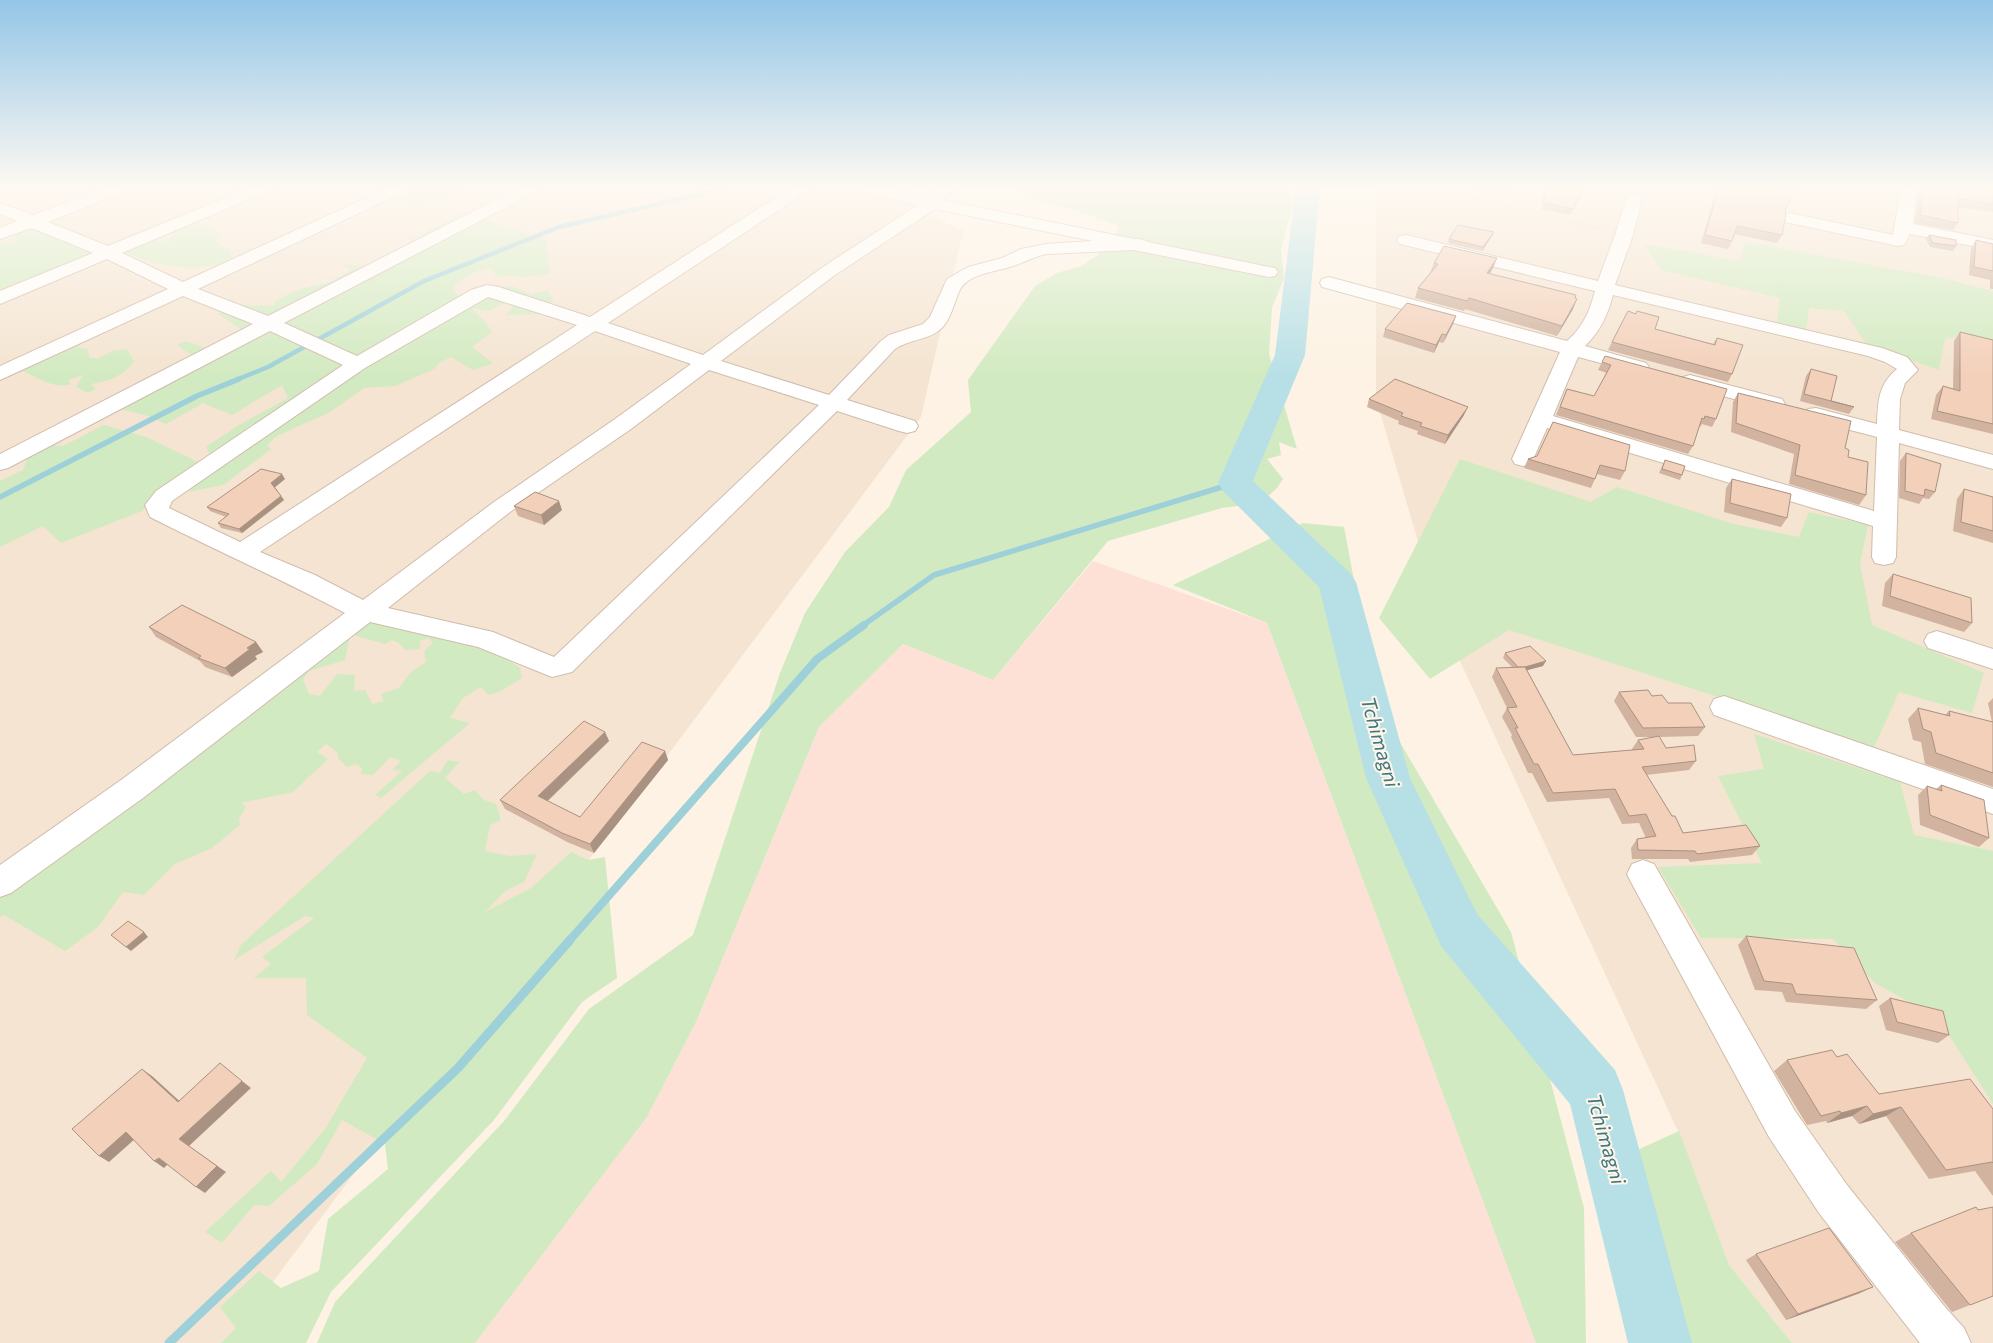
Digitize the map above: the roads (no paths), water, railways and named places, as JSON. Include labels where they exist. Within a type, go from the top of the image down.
[{"type":"street","points":[[101,250],[182,289],[270,324],[358,364]]},
{"type":"street","points":[[0,298],[112,250]]},
{"type":"street","points":[[0,374],[267,250]]},
{"type":"street","points":[[0,463],[413,250]]},
{"type":"street","points":[[241,553],[706,250]]},
{"type":"street","points":[[0,883],[132,789],[363,611],[502,507],[623,424],[860,250]]},
{"type":"street","points":[[907,426],[834,402],[705,362],[499,293],[487,291],[478,294],[358,364],[164,496],[157,505],[158,512],[241,553],[306,581],[363,611],[484,640],[552,667],[562,665],[834,402],[888,344],[896,339],[930,328],[939,319],[954,283],[966,275],[1027,253],[1051,250]]},
{"type":"street","points":[[1167,250],[1269,272]]},
{"type":"street","points":[[1446,250],[1853,346],[1903,363],[1908,370],[1894,381],[1889,398],[1884,557]]},
{"type":"street","points":[[1523,459],[1571,349],[1587,334],[1600,309],[1605,288],[1619,250]]},
{"type":"street","points":[[1329,283],[1993,462]]},
{"type":"street","points":[[1540,420],[1885,522]]},
{"type":"street","points":[[1937,641],[1993,659]]},
{"type":"street","points":[[1724,707],[1993,802]]},
{"type":"street","points":[[1643,874],[1782,1124],[1833,1200],[1949,1343]]},
{"type":"waterway","points":[[236,380],[268,367],[424,281],[502,250]]},
{"type":"waterway","name":"Tchimagni","points":[[1301,250],[1290,355],[1235,483],[1337,582],[1388,778],[1459,930],[1595,1090],[1660,1343]]},
{"type":"waterway","points":[[0,497],[197,396],[239,379]]},
{"type":"waterway","points":[[862,626],[934,575],[1235,483]]},
{"type":"waterway","points":[[569,941],[817,659],[864,625]]},
{"type":"waterway","points":[[169,1343],[458,1068],[570,940]]}]
